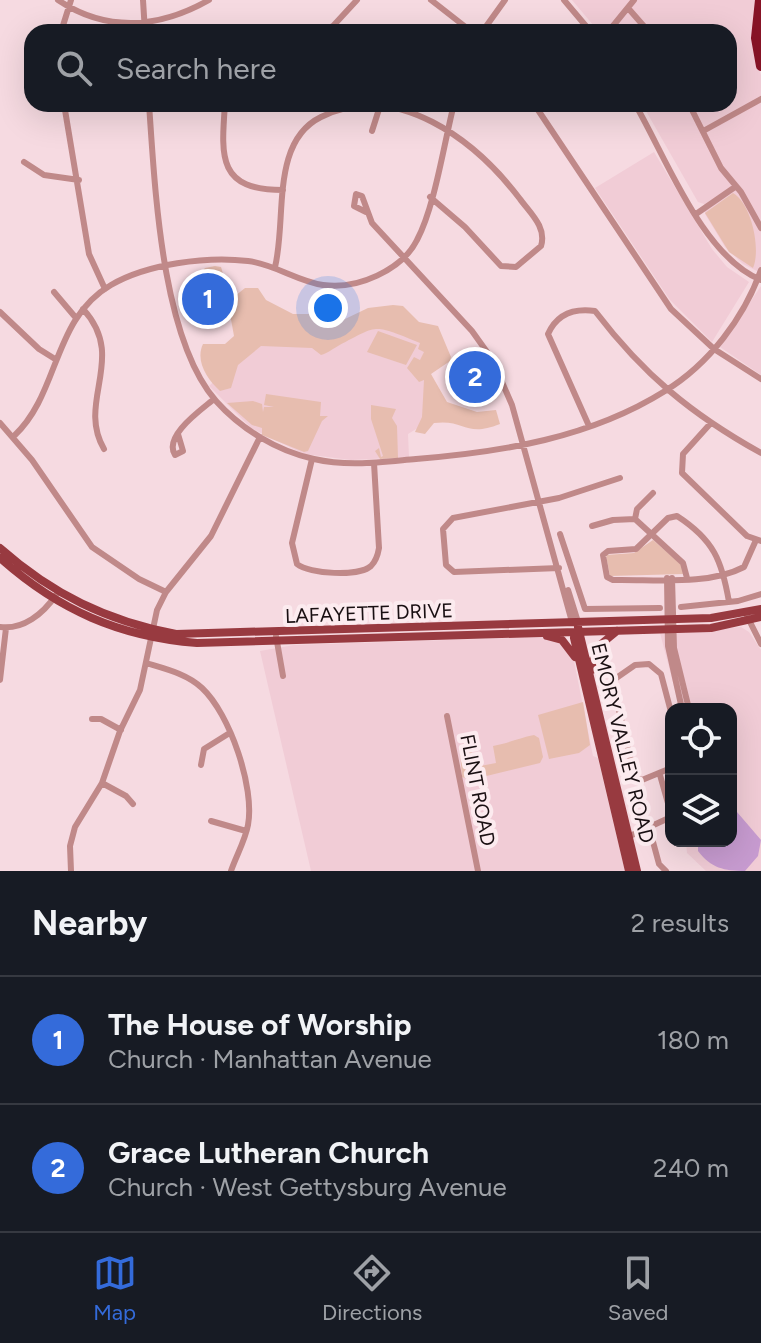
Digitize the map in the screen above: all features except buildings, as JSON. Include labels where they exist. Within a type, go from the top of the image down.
[{"type":"highway","points":[[760,0],[756,38],[761,66]]},
{"type":"main road","name":"LAFAYETTE DRIVE","points":[[0,548],[56,596]]},
{"type":"main road","name":"LAFAYETTE DRIVE","points":[[0,558],[56,596],[151,634],[459,635],[575,627],[621,630],[761,617]]},
{"type":"main road","name":"LAFAYETTE DRIVE","points":[[747,617],[761,609]]},
{"type":"main road","name":"LAFAYETTE DRIVE","points":[[276,636],[670,624]]},
{"type":"main road","name":"EMORY VALLEY ROAD","points":[[575,627],[583,681],[629,871]]},
{"type":"main road","name":"EMORY VALLEY ROAD","points":[[575,627],[637,871]]},
{"type":"main road","points":[[598,710],[591,668],[593,654],[602,640],[621,630]]},
{"type":"main road","points":[[459,635],[469,638],[556,637],[574,653],[583,681]]},
{"type":"street","points":[[58,0],[104,21],[122,24]]},
{"type":"street","points":[[143,0],[145,24]]},
{"type":"street","points":[[156,24],[209,0]]},
{"type":"street","points":[[339,24],[357,0]]},
{"type":"street","points":[[431,0],[462,24]]},
{"type":"street","points":[[488,24],[505,0]]},
{"type":"street","points":[[564,0],[584,24]]},
{"type":"street","points":[[615,24],[634,0]]},
{"type":"street","points":[[63,24],[70,3]]},
{"type":"street","points":[[628,8],[642,24]]},
{"type":"street","points":[[705,130],[761,99]]},
{"type":"street","points":[[66,112],[89,254],[105,289]]},
{"type":"street","points":[[150,112],[155,183],[183,345],[214,399],[260,437],[312,459],[374,463],[525,446],[589,426],[667,390],[714,349],[739,315],[761,270]]},
{"type":"street","points":[[225,112],[223,147],[232,176],[253,189],[283,190]]},
{"type":"street","points":[[275,267],[282,232],[288,157],[304,129],[332,112]]},
{"type":"street","points":[[372,131],[378,112]]},
{"type":"street","points":[[398,112],[447,128],[481,154],[511,187],[542,230],[541,246],[516,267],[501,266],[465,227],[430,197]]},
{"type":"street","points":[[14,436],[31,418],[43,398],[55,359],[76,318],[105,289],[125,278],[229,259],[275,267],[324,285],[379,274],[403,260],[418,239],[452,112]]},
{"type":"street","points":[[539,112],[671,309],[714,349],[761,379]]},
{"type":"street","points":[[642,112],[696,214],[724,254],[740,270],[759,279]]},
{"type":"street","points":[[694,112],[721,168],[761,228]]},
{"type":"street","points":[[24,162],[44,175],[79,180]]},
{"type":"street","points":[[696,214],[735,187]]},
{"type":"street","points":[[366,212],[403,260],[472,331],[492,359],[525,446],[575,627]]},
{"type":"street","points":[[54,292],[76,318]]},
{"type":"street","points":[[83,309],[102,339],[104,356],[94,424],[104,449]]},
{"type":"street","points":[[589,426],[549,342],[552,324],[569,312],[580,309],[595,311],[631,358],[667,390],[710,424],[761,453]]},
{"type":"street","points":[[0,312],[39,349],[55,359]]},
{"type":"street","points":[[178,434],[214,399]]},
{"type":"street","points":[[0,423],[14,436],[92,547],[139,579],[166,592]]},
{"type":"street","points":[[710,424],[683,454],[682,473],[758,541],[744,567],[724,574],[687,578],[613,580],[607,577],[602,559],[605,552],[636,549],[671,517],[680,517],[717,552],[724,574],[729,602]]},
{"type":"street","points":[[71,871],[72,835],[102,783],[121,730],[137,700],[151,634],[166,592],[211,536],[260,437]]},
{"type":"street","points":[[312,459],[291,549],[297,564],[314,572],[366,569],[376,560],[379,548],[374,463]]},
{"type":"street","points":[[559,568],[461,574],[446,565],[442,534],[449,521],[540,503],[620,478]]},
{"type":"street","points":[[635,519],[637,509],[653,493]]},
{"type":"street","points":[[592,526],[635,519]]},
{"type":"street","points":[[635,519],[683,563],[687,578]]},
{"type":"street","points":[[560,534],[585,609],[660,608]]},
{"type":"street","points":[[670,578],[670,660],[681,703]]},
{"type":"street","points":[[681,607],[729,602],[761,594]]},
{"type":"street","points":[[0,680],[3,628],[30,621],[56,596]]},
{"type":"street","points":[[747,617],[761,644]]},
{"type":"street","points":[[670,624],[688,703]]},
{"type":"street","points":[[276,636],[283,676]]},
{"type":"street","points":[[146,663],[178,674],[200,686],[214,703],[228,734],[247,784],[246,831],[231,871]]},
{"type":"street","points":[[665,772],[642,780],[635,777],[612,681],[635,665],[649,664],[661,674],[669,703]]},
{"type":"street","name":"FLINT ROAD","points":[[447,716],[478,871]]},
{"type":"street","points":[[92,719],[101,719],[121,730]]},
{"type":"street","points":[[201,765],[204,749],[228,734]]},
{"type":"street","points":[[660,775],[665,793]]},
{"type":"street","points":[[102,783],[126,796],[133,804]]},
{"type":"street","points":[[665,819],[650,830],[659,864],[666,871]]},
{"type":"street","points":[[211,821],[246,831]]},
{"type":"shaded area","points":[[572,0],[757,0],[754,56],[761,75],[761,273],[743,264],[725,247],[705,214],[704,204],[698,202],[647,112],[737,112],[737,24],[592,24]]},
{"type":"shaded area","points":[[654,152],[712,249],[727,267],[749,282],[712,342],[670,300],[595,188]]},
{"type":"shaded area","points":[[733,193],[745,207],[753,228],[756,250],[753,268],[729,252],[705,213]]},
{"type":"shaded area","points":[[221,267],[225,288],[230,294],[235,296],[245,288],[258,288],[266,300],[293,314],[328,314],[345,319],[368,308],[403,306],[419,322],[438,326],[451,357],[450,361],[431,374],[447,402],[477,412],[496,410],[500,424],[472,429],[453,423],[434,423],[425,434],[415,432],[422,417],[424,380],[419,382],[407,368],[414,357],[420,360],[424,352],[418,349],[420,343],[377,329],[321,355],[312,348],[261,346],[238,365],[231,388],[220,391],[207,375],[200,357],[203,344],[225,344],[234,336],[230,314],[201,273],[205,268]]},
{"type":"shaded area","points":[[761,286],[761,375],[720,347]]},
{"type":"shaded area","points":[[380,324],[428,340],[450,361],[430,374],[421,426],[408,434],[409,457],[351,460],[304,454],[251,428],[209,386],[257,341]]},
{"type":"shaded area","points":[[378,331],[417,345],[406,365],[367,352]]},
{"type":"shaded area","points":[[266,394],[321,402],[320,416],[328,416],[322,421],[308,451],[262,435],[262,428],[252,425],[227,403],[253,401],[262,404],[263,412],[264,407],[274,407],[264,405]]},
{"type":"shaded area","points":[[371,405],[396,409],[392,418],[397,426],[398,458],[380,459],[375,451],[379,448],[383,456],[371,419]]},
{"type":"shaded area","points":[[653,540],[684,567],[684,574],[610,576],[606,555],[634,553]]},
{"type":"shaded area","points":[[741,627],[749,632],[761,650],[761,871],[706,871],[687,853],[686,847],[737,847],[737,703],[678,703],[660,633],[675,636],[677,632]]},
{"type":"shaded area","points":[[556,639],[573,656],[593,756],[598,758],[625,871],[311,871],[260,651],[294,645]]},
{"type":"shaded area","points":[[583,702],[590,745],[579,753],[549,759],[538,715]]},
{"type":"shaded area","points":[[534,735],[539,738],[543,757],[540,763],[470,780],[462,777],[460,753],[471,750],[475,767],[496,763],[493,746]]},
{"type":"shaded area","points":[[737,812],[761,840],[758,856],[745,871],[718,867],[698,851],[698,847],[737,847]]},
{"type":"place","name":"The House of Worship","points":[[208,299]]},
{"type":"place","name":"Grace Lutheran Church","points":[[475,377]]}]
